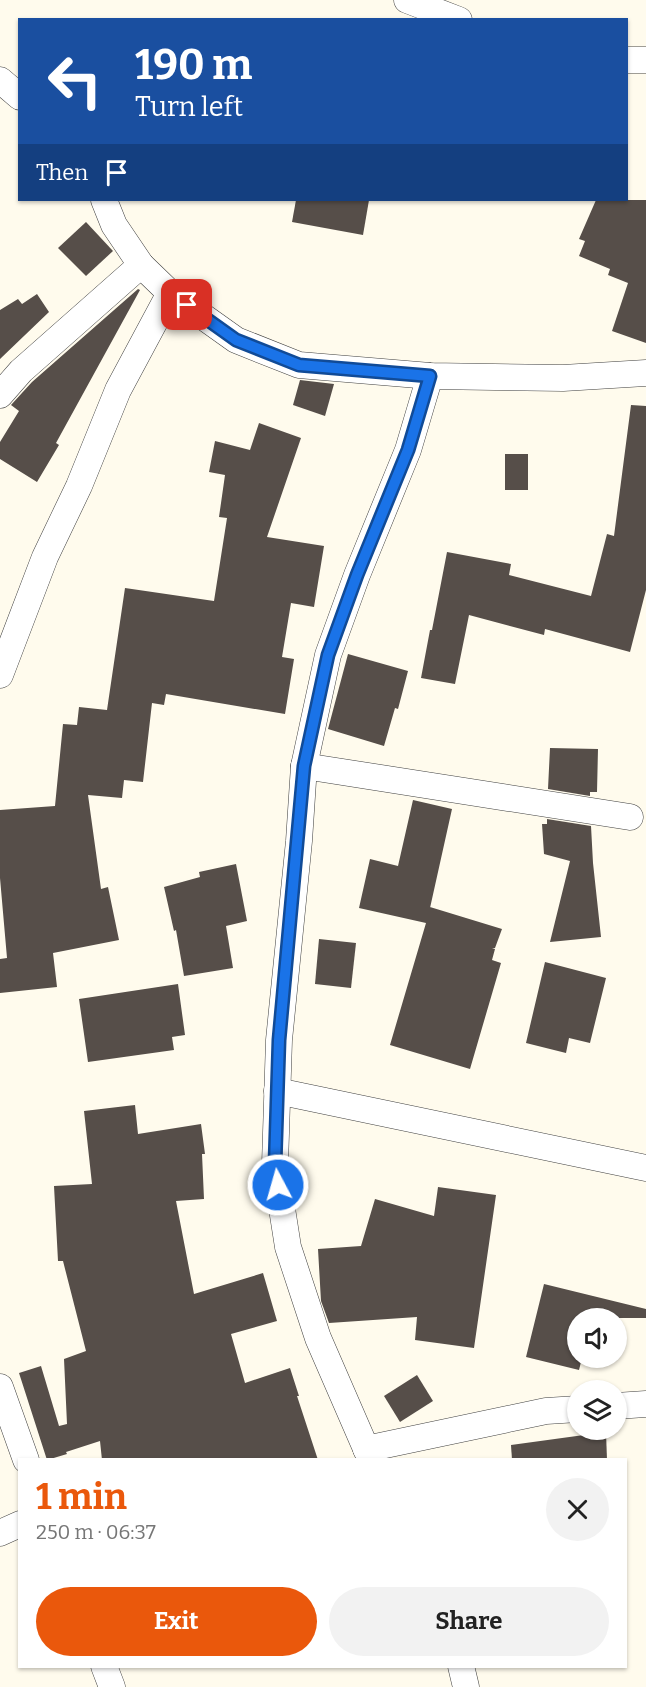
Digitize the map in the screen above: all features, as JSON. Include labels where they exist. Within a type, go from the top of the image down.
[{"type":"street","points":[[407,0],[454,18]]},
{"type":"street","points":[[628,60],[646,60]]},
{"type":"street","points":[[0,80],[18,95]]},
{"type":"street","points":[[104,201],[114,225],[141,265],[170,293],[236,340],[299,365],[430,376],[563,378],[646,373]]},
{"type":"street","points":[[0,395],[21,370],[141,265]]},
{"type":"street","points":[[0,675],[45,557],[79,486],[118,390],[170,293]]},
{"type":"street","points":[[430,376],[408,450],[357,575],[328,655],[304,766],[279,1040],[275,1164],[288,1247],[318,1338],[368,1454],[546,1411],[567,1410]]},
{"type":"street","points":[[304,766],[630,817]]},
{"type":"street","points":[[277,1091],[646,1168]]},
{"type":"street","points":[[0,1387],[25,1458]]},
{"type":"street","points":[[627,1405],[646,1404]]},
{"type":"street","points":[[0,1533],[18,1525]]},
{"type":"street","points":[[105,1668],[112,1687]]},
{"type":"street","points":[[461,1668],[466,1687]]},
{"type":"building","points":[[646,200],[646,343],[612,331],[628,283],[608,275],[610,269],[579,256],[585,241],[579,239],[596,201]]},
{"type":"building","points":[[296,201],[369,201],[363,235],[292,222]]},
{"type":"building","points":[[86,222],[113,251],[86,276],[58,248]]},
{"type":"building","points":[[138,289],[140,290],[56,443],[59,445],[37,482],[0,459],[0,442],[19,411],[11,405],[32,382]]},
{"type":"building","points":[[37,294],[49,312],[0,359],[0,310],[18,299],[22,304]]},
{"type":"building","points":[[300,380],[334,384],[325,416],[293,405]]},
{"type":"building","points":[[631,405],[646,406],[646,590],[630,652],[545,629],[544,635],[469,615],[455,684],[421,678],[447,552],[511,564],[509,575],[591,596],[607,534],[614,536]]},
{"type":"building","points":[[259,423],[301,438],[267,537],[324,546],[314,607],[291,603],[282,657],[294,659],[285,714],[166,694],[164,705],[152,703],[143,782],[124,780],[122,798],[88,795],[101,889],[108,887],[119,940],[53,953],[57,987],[0,993],[0,959],[7,958],[0,878],[0,810],[55,806],[63,724],[77,725],[79,707],[107,710],[125,588],[214,601],[227,518],[219,517],[225,475],[209,472],[215,441],[250,450]]},
{"type":"building","points":[[505,454],[528,454],[528,490],[505,490]]},
{"type":"building","points":[[348,654],[408,671],[398,709],[395,708],[384,746],[328,729]]},
{"type":"building","points":[[550,748],[598,749],[597,792],[590,792],[590,796],[548,789]]},
{"type":"building","points":[[413,800],[452,809],[430,907],[502,929],[495,948],[492,949],[495,949],[492,960],[501,963],[470,1069],[390,1045],[426,923],[359,908],[370,859],[398,866]]},
{"type":"building","points":[[547,819],[591,826],[601,937],[550,942],[570,861],[544,854],[542,824],[547,824]]},
{"type":"building","points":[[236,864],[247,921],[226,926],[233,968],[184,976],[176,930],[174,931],[164,887],[200,877],[199,872]]},
{"type":"building","points":[[319,939],[356,943],[351,988],[315,984]]},
{"type":"building","points":[[545,962],[606,978],[590,1043],[569,1038],[566,1053],[526,1043]]},
{"type":"building","points":[[178,984],[185,1035],[172,1037],[174,1050],[88,1062],[79,999]]},
{"type":"building","points":[[135,1105],[138,1134],[201,1124],[205,1154],[202,1154],[204,1199],[176,1201],[194,1294],[263,1273],[277,1321],[231,1334],[245,1383],[290,1368],[317,1458],[102,1458],[100,1441],[66,1452],[67,1454],[46,1458],[19,1373],[41,1366],[59,1426],[67,1424],[64,1359],[86,1351],[63,1261],[58,1261],[54,1186],[92,1184],[84,1111]]},
{"type":"building","points":[[438,1187],[496,1195],[474,1348],[415,1340],[417,1317],[329,1323],[321,1301],[318,1249],[361,1246],[375,1199],[434,1216]]},
{"type":"building","points":[[544,1284],[646,1309],[646,1318],[627,1318],[627,1308],[567,1308],[567,1367],[526,1357]]},
{"type":"building","points":[[417,1375],[433,1401],[400,1422],[384,1396]]},
{"type":"building","points":[[567,1437],[567,1440],[606,1440],[607,1458],[512,1458],[511,1445]]},
{"type":"route","points":[[187,305],[236,340],[299,365],[430,376],[408,450],[357,575],[328,655],[304,766],[299,841],[279,1040],[275,1164],[278,1185]]}]
